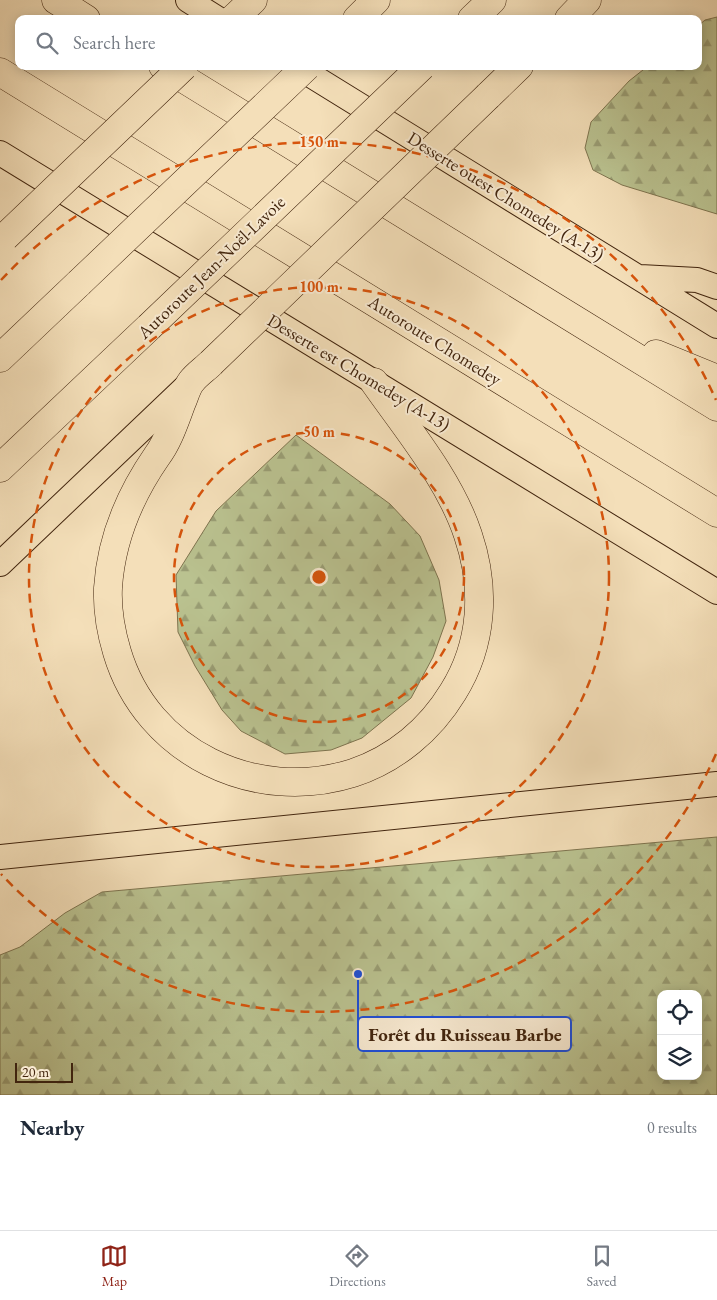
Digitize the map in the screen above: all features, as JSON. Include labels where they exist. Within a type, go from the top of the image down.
[{"type":"highway","points":[[56,0],[80,15]]},
{"type":"highway","points":[[361,15],[376,0]]},
{"type":"highway","points":[[476,15],[492,0]]},
{"type":"highway","points":[[573,15],[587,0]]},
{"type":"highway","points":[[170,70],[717,407]]},
{"type":"highway","points":[[3,239],[180,70]]},
{"type":"highway","points":[[0,358],[303,70]]},
{"type":"highway","name":"Autoroute Jean-Noël-Lavoie","points":[[0,468],[418,70]]},
{"type":"highway","points":[[374,382],[438,472],[458,508],[467,533],[475,558],[480,601],[478,625],[466,668],[458,685],[434,720],[417,736],[394,753],[362,770],[318,781],[299,783],[266,780],[219,768],[185,748],[170,736],[135,694],[126,677],[113,641],[108,588],[118,532],[137,488],[162,449],[191,382],[515,70]]},
{"type":"highway","name":"Autoroute Chomedey","points":[[0,72],[717,513]]},
{"type":"highway","points":[[579,322],[717,379]]},
{"type":"main road","points":[[188,0],[239,10]]},
{"type":"main road","points":[[576,15],[603,0]]},
{"type":"main road","name":"Desserte ouest Chomedey (A-13)","points":[[302,70],[717,326]]},
{"type":"main road","name":"Desserte est Chomedey (A-13)","points":[[0,153],[717,592]]},
{"type":"main road","points":[[638,277],[697,280],[717,286]]},
{"type":"main road","points":[[0,564],[191,382]]},
{"type":"main road","points":[[0,857],[717,784]]},
{"type":"green space","points":[[717,17],[717,214],[622,185],[593,170],[585,148],[591,122],[629,81],[643,70],[702,70],[702,23]]},
{"type":"green space","points":[[296,435],[390,504],[420,536],[439,580],[446,621],[433,657],[411,698],[362,738],[331,750],[285,754],[241,731],[222,710],[195,666],[178,632],[176,575],[216,511]]},
{"type":"green space","points":[[717,837],[717,1095],[0,1095],[0,955],[20,947],[65,913],[102,892]]},
{"type":"place","name":"Forêt du Ruisseau Barbe","points":[[358,974]]}]
